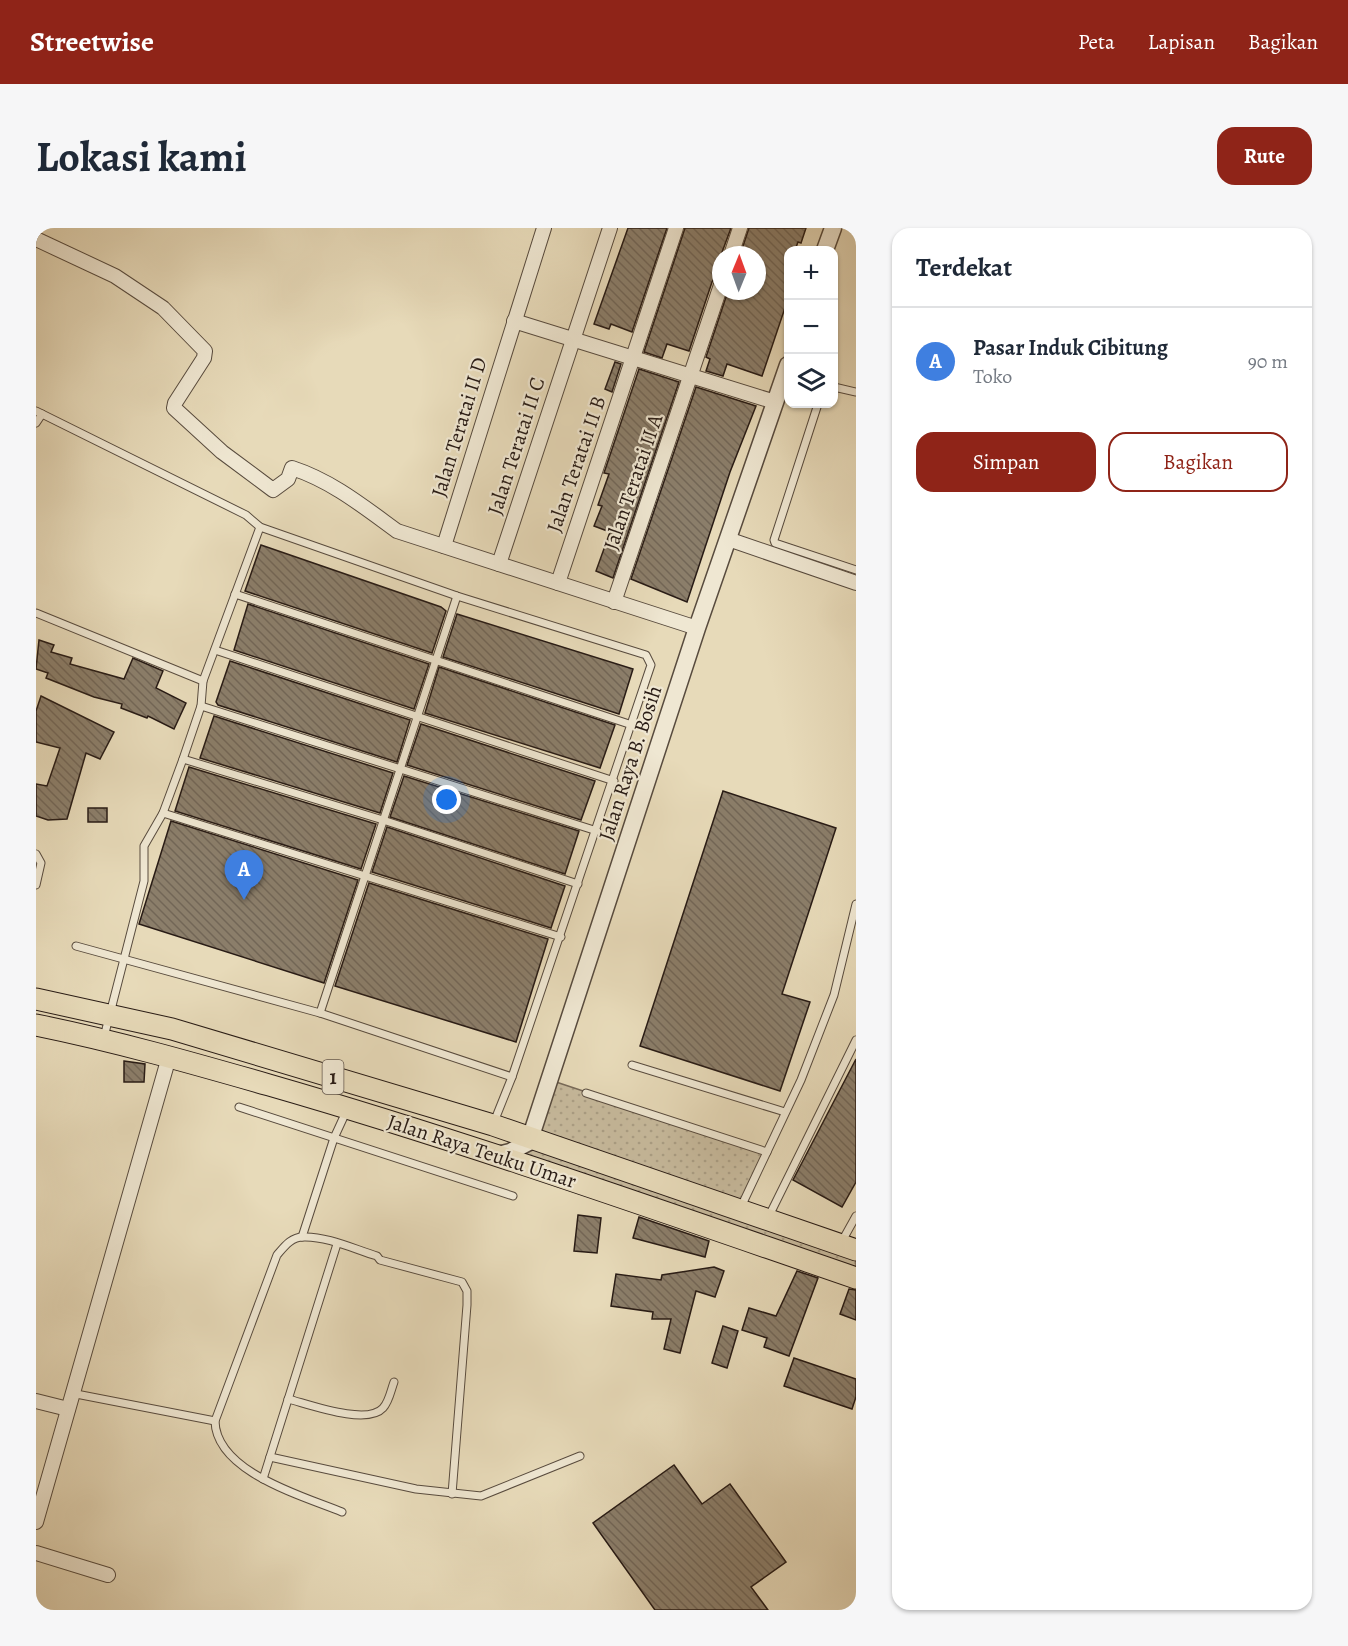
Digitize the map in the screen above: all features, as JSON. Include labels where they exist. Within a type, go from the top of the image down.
[{"type":"highway","name":"1","points":[[36,999],[109,1014]]},
{"type":"highway","name":"Jalan Raya Teuku Umar","points":[[109,1014],[172,1029],[494,1125],[848,1247]]},
{"type":"highway","name":"1","points":[[36,1025],[104,1039]]},
{"type":"highway","name":"Jalan Raya Teuku Umar","points":[[104,1039],[348,1108],[497,1155],[856,1278]]},
{"type":"highway","points":[[828,1268],[848,1247]]},
{"type":"street","name":"Jalan Teratai II D","points":[[444,546],[544,228]]},
{"type":"street","name":"Jalan Teratai II C","points":[[500,564],[610,228]]},
{"type":"street","name":"Jalan Teratai II B","points":[[558,583],[676,228]]},
{"type":"street","points":[[734,246],[740,228]]},
{"type":"street","points":[[826,246],[833,228]]},
{"type":"street","points":[[36,239],[115,276],[163,308],[205,351],[204,358],[174,408],[222,452],[273,490],[288,480],[292,468],[312,474],[361,503],[397,531],[697,628]]},
{"type":"street","name":"Jalan Teratai II A","points":[[615,602],[716,300]]},
{"type":"street","points":[[514,321],[775,402]]},
{"type":"street","name":"Jalan Raya B. Bosih","points":[[531,1138],[697,628],[784,378]]},
{"type":"street","points":[[728,539],[856,583]]},
{"type":"street","points":[[36,1522],[71,1393],[169,1057]]},
{"type":"street","points":[[497,1155],[523,1147],[531,1138]]},
{"type":"street","points":[[36,1401],[68,1408]]},
{"type":"street","points":[[36,1553],[108,1575]]},
{"type":"lane","points":[[838,388],[856,392]]},
{"type":"lane","points":[[817,408],[774,540],[776,543],[856,570]]},
{"type":"lane","points":[[36,423],[39,413],[246,515],[260,526],[457,596],[646,655],[651,665],[614,781],[494,1125]]},
{"type":"lane","points":[[104,1039],[122,959],[144,881],[144,846],[163,813],[183,759],[201,706],[204,681],[214,650],[260,526]]},
{"type":"lane","points":[[235,594],[632,725]]},
{"type":"lane","points":[[320,1012],[457,596]]},
{"type":"lane","points":[[36,613],[204,681]]},
{"type":"lane","points":[[214,650],[614,781]]},
{"type":"lane","points":[[201,706],[597,831]]},
{"type":"lane","points":[[183,759],[383,820],[578,884]]},
{"type":"lane","points":[[163,813],[364,878],[561,937]]},
{"type":"lane","points":[[36,854],[41,863],[36,885]]},
{"type":"lane","points":[[740,1209],[801,1080],[834,995],[856,904]]},
{"type":"lane","points":[[76,946],[320,1012],[512,1077]]},
{"type":"lane","points":[[768,1219],[856,1040]]},
{"type":"lane","points":[[632,1065],[785,1112]]},
{"type":"lane","points":[[586,1093],[767,1152]]},
{"type":"lane","points":[[239,1107],[513,1196]]},
{"type":"lane","points":[[302,1237],[334,1138],[348,1108]]},
{"type":"lane","points":[[848,1247],[856,1216]]},
{"type":"lane","points":[[342,1512],[262,1479],[246,1469],[225,1450],[215,1435],[215,1421],[277,1255],[288,1243],[302,1237],[337,1244],[377,1256],[380,1260],[462,1282],[467,1291],[452,1494]]},
{"type":"lane","points":[[262,1479],[337,1244]]},
{"type":"lane","points":[[288,1399],[339,1413],[378,1413],[385,1407],[394,1382]]},
{"type":"lane","points":[[71,1393],[215,1421]]},
{"type":"lane","points":[[270,1457],[416,1489],[480,1496],[580,1456]]},
{"type":"shaded area","points":[[550,1080],[767,1152],[740,1209],[856,1250],[856,1278],[510,1152],[523,1147]]},
{"type":"building","points":[[628,228],[667,228],[632,332],[611,324],[609,329],[594,324]]},
{"type":"building","points":[[685,228],[731,228],[724,246],[712,246],[712,282],[689,351],[667,344],[662,358],[644,352]]},
{"type":"building","points":[[749,228],[806,228],[801,243],[798,242],[796,246],[784,246],[784,311],[762,376],[727,364],[723,376],[706,371],[710,359],[706,357],[725,300],[766,300],[766,246],[743,246]]},
{"type":"building","points":[[615,362],[621,364],[612,392],[605,389]]},
{"type":"building","points":[[639,369],[679,382],[613,578],[596,571],[610,532],[594,526],[602,506],[598,505],[609,474],[604,473]]},
{"type":"building","points":[[696,387],[756,406],[730,472],[687,602],[631,579]]},
{"type":"building","points":[[261,545],[441,607],[446,611],[432,653],[245,591]]},
{"type":"building","points":[[248,604],[429,664],[414,709],[234,650]]},
{"type":"building","points":[[457,614],[633,669],[619,714],[443,657]]},
{"type":"building","points":[[39,640],[54,645],[51,652],[72,658],[70,664],[124,679],[133,658],[163,671],[156,688],[186,703],[174,729],[148,716],[147,718],[121,708],[122,704],[94,697],[46,678],[48,673],[36,669]]},
{"type":"building","points":[[230,661],[410,720],[397,762],[218,705],[216,702]]},
{"type":"building","points":[[439,667],[615,725],[600,768],[425,713]]},
{"type":"building","points":[[41,696],[114,732],[100,759],[86,753],[67,819],[48,820],[36,816],[36,784],[47,786],[60,748],[36,742],[36,711]]},
{"type":"building","points":[[214,716],[393,773],[380,813],[200,758]]},
{"type":"building","points":[[421,724],[595,781],[581,820],[407,765]]},
{"type":"building","points":[[189,767],[376,824],[361,869],[175,811]]},
{"type":"building","points":[[404,776],[579,831],[565,874],[390,817]]},
{"type":"building","points":[[723,791],[836,828],[782,994],[810,1002],[780,1091],[640,1046]]},
{"type":"building","points":[[88,808],[107,808],[107,822],[88,822]]},
{"type":"building","points":[[171,821],[358,880],[324,983],[139,924]]},
{"type":"building","points":[[387,827],[565,886],[551,928],[372,872]]},
{"type":"building","points":[[369,883],[548,939],[516,1042],[335,986]]},
{"type":"building","points":[[856,1059],[856,1182],[842,1207],[793,1180]]},
{"type":"building","points":[[124,1061],[145,1064],[144,1082],[124,1082]]},
{"type":"building","points":[[578,1215],[601,1218],[597,1253],[574,1251]]},
{"type":"building","points":[[639,1217],[709,1241],[705,1257],[633,1238]]},
{"type":"building","points":[[714,1267],[724,1271],[715,1297],[696,1291],[680,1353],[664,1349],[671,1319],[652,1319],[653,1312],[611,1306],[616,1274],[661,1280],[662,1275]]},
{"type":"building","points":[[797,1271],[818,1278],[789,1356],[764,1347],[767,1338],[742,1330],[749,1308],[776,1316]]},
{"type":"building","points":[[849,1289],[856,1290],[856,1320],[840,1314]]},
{"type":"building","points":[[723,1326],[738,1331],[727,1368],[712,1363]]},
{"type":"building","points":[[794,1358],[856,1379],[856,1397],[852,1409],[784,1386]]},
{"type":"building","points":[[674,1465],[702,1504],[730,1484],[786,1562],[751,1587],[768,1610],[655,1610],[593,1523]]},
{"type":"place","name":"Pasar Induk Cibitung","points":[[244,900]]}]
